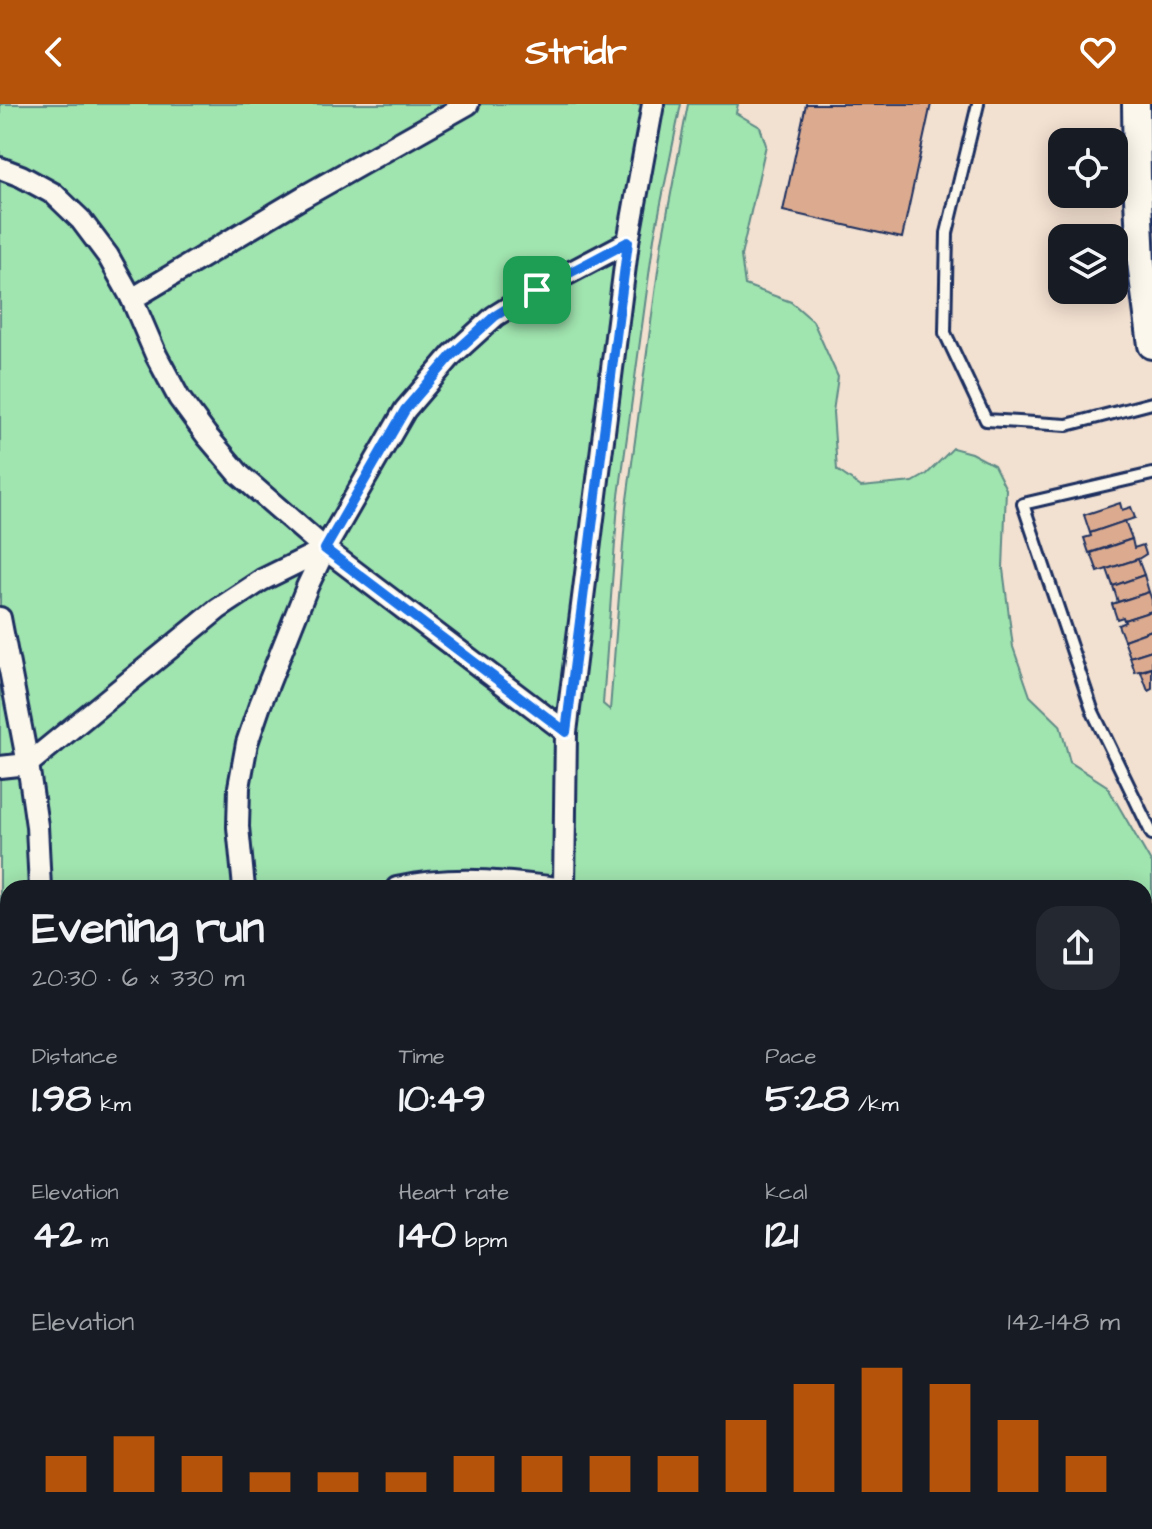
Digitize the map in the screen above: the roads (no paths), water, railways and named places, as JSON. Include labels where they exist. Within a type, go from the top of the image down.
[{"type":"street","points":[[132,299],[468,104]]},
{"type":"street","points":[[564,880],[566,732],[628,242],[653,104]]},
{"type":"street","points":[[1136,104],[1137,177],[1152,345]]},
{"type":"street","points":[[0,168],[54,194],[81,220],[108,256],[132,299],[179,398],[240,475],[325,549],[566,732]]},
{"type":"street","points":[[243,880],[238,827],[239,787],[247,743],[260,705],[325,549],[405,410],[452,355],[495,316],[628,242]]},
{"type":"street","points":[[0,767],[28,764],[218,609],[262,580],[325,549]]},
{"type":"street","points":[[0,618],[28,764],[37,826],[40,880]]},
{"type":"lane","points":[[978,104],[947,233],[945,333],[986,420],[1067,425],[1152,403]]},
{"type":"lane","points":[[1152,474],[1023,504],[1093,712],[1152,834]]}]
